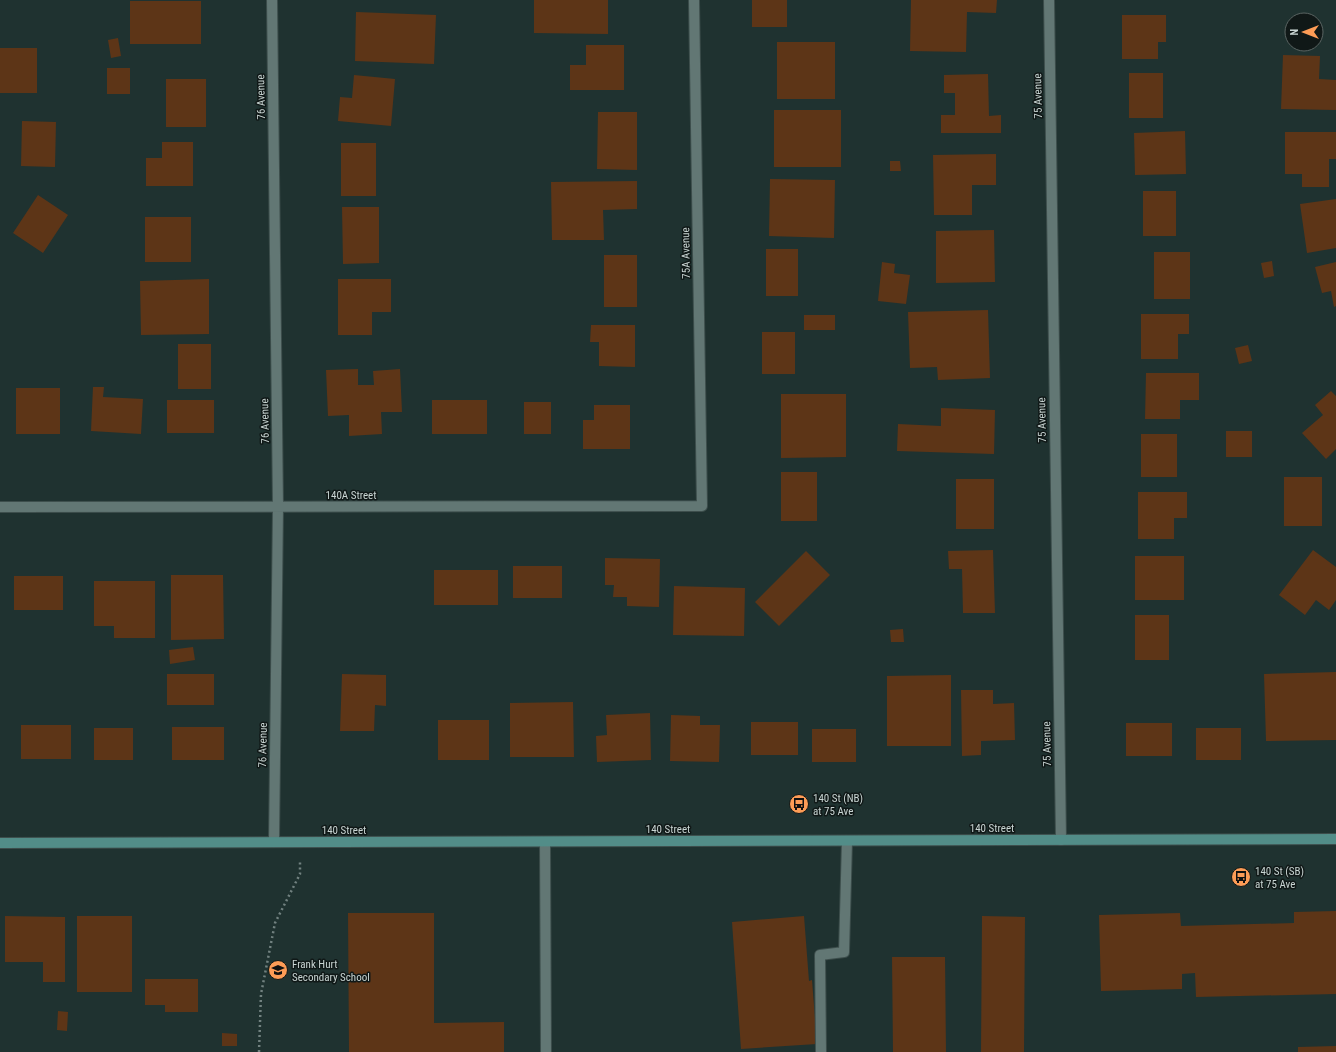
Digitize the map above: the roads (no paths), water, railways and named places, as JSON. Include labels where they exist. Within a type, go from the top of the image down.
[{"type":"main road","name":"140 Street","points":[[0,843],[1336,839]]},
{"type":"street","name":"76 Avenue","points":[[272,0],[278,507],[274,842]]},
{"type":"street","name":"75A Avenue","points":[[694,0],[702,506]]},
{"type":"street","name":"75 Avenue","points":[[1049,0],[1061,840]]},
{"type":"street","name":"140A Street","points":[[0,507],[702,506]]},
{"type":"street","points":[[821,1052],[820,956],[844,952],[847,841]]},
{"type":"street","points":[[545,842],[546,1052]]},
{"type":"place","name":"140 St (NB) at 75 Ave","points":[[799,804]]},
{"type":"place","name":"140 St (SB) at 75 Ave","points":[[1241,877]]},
{"type":"place","name":"Frank Hurt Secondary School","points":[[278,970]]}]
